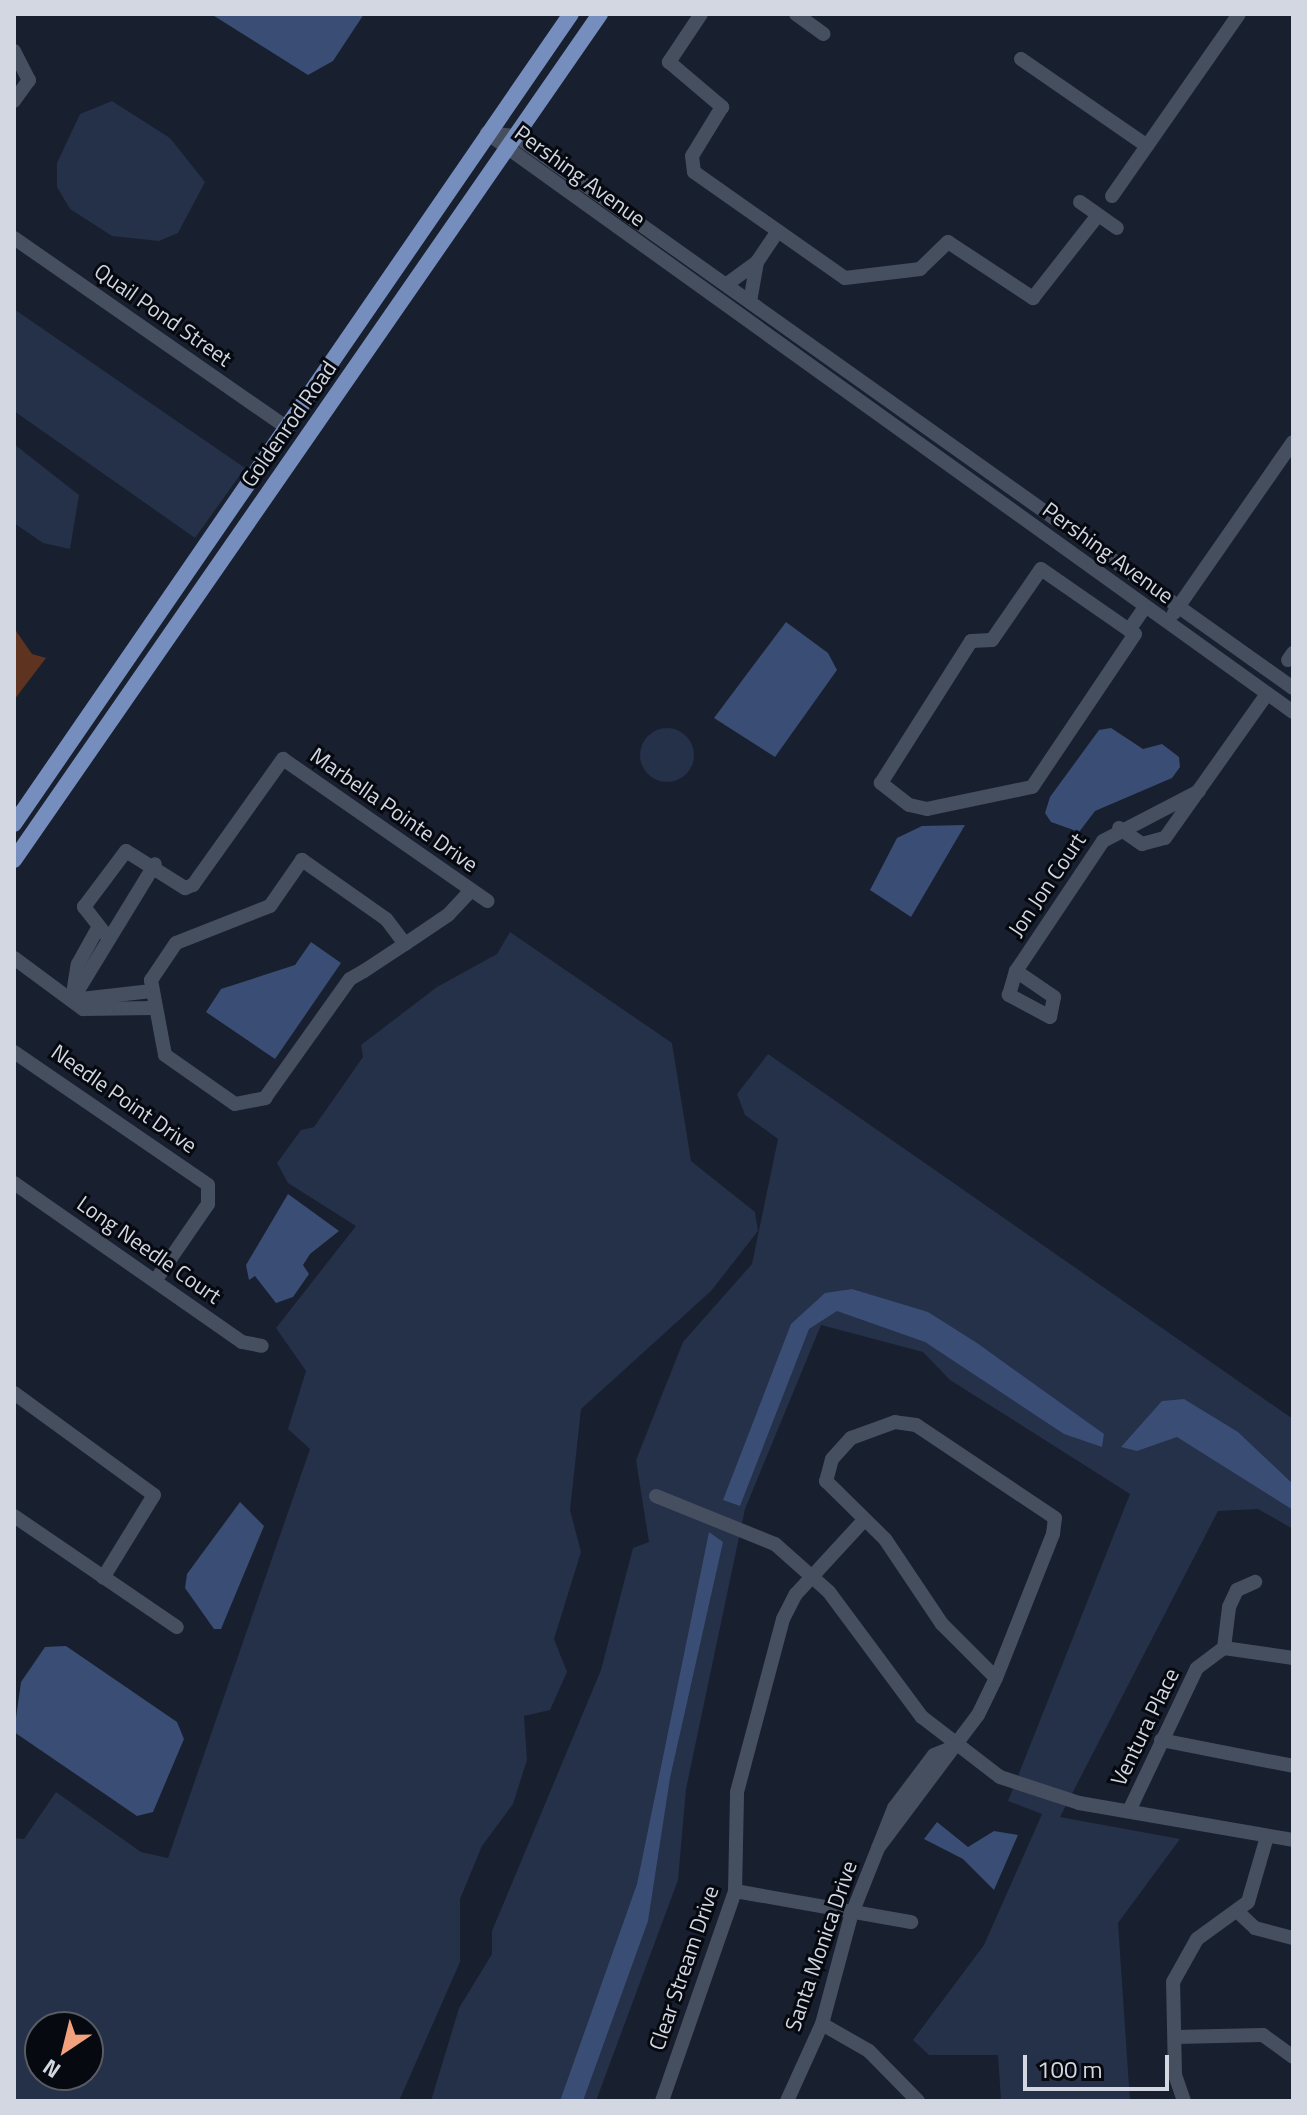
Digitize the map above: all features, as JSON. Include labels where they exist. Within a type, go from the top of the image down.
[{"type":"main road","name":"Goldenrod Road","points":[[14,824],[571,14]]},
{"type":"main road","name":"Goldenrod Road","points":[[14,860],[600,14]]},
{"type":"main road","points":[[321,415],[319,398],[386,300],[394,272]]},
{"type":"main road","points":[[208,578],[214,559],[288,452],[287,428]]},
{"type":"main road","points":[[148,666],[144,652],[199,572],[202,552]]},
{"type":"main road","points":[[53,803],[61,778],[126,686],[121,668]]},
{"type":"street","points":[[701,14],[669,62],[722,107],[691,167],[777,232],[845,278],[920,269],[948,242],[1033,298],[1098,215]]},
{"type":"street","points":[[796,14],[824,34]]},
{"type":"street","points":[[1112,196],[1239,14]]},
{"type":"street","points":[[14,51],[29,80],[14,101]]},
{"type":"street","points":[[1021,59],[1147,146]]},
{"type":"street","name":"Pershing Avenue","points":[[487,133],[516,136],[1293,688]]},
{"type":"street","name":"Pershing Avenue","points":[[487,133],[505,152],[1293,712]]},
{"type":"street","points":[[1080,202],[1117,228]]},
{"type":"street","points":[[727,284],[757,262],[777,232]]},
{"type":"street","name":"Quail Pond Street","points":[[14,238],[287,428]]},
{"type":"street","points":[[750,300],[757,262]]},
{"type":"street","points":[[1167,624],[1293,442]]},
{"type":"street","points":[[1041,569],[1129,630],[1135,634],[1032,787],[969,794],[927,809],[909,805],[881,783],[882,772],[971,641],[992,640],[1041,569]]},
{"type":"street","points":[[1129,630],[1145,607]]},
{"type":"street","name":"Jon Jon Court","points":[[1119,828],[1155,846],[1199,791],[1267,694]]},
{"type":"street","name":"Marbella Pointe Drive","points":[[102,931],[84,907],[130,849],[185,888],[193,885],[283,759],[487,901]]},
{"type":"street","name":"Jon Jon Court","points":[[1016,971],[1103,841],[1119,828],[1199,791]]},
{"type":"street","points":[[405,944],[386,919],[302,860],[270,906],[176,943],[151,980],[153,1008],[175,1066],[235,1104],[265,1098],[350,979],[405,944],[470,891]]},
{"type":"street","points":[[72,1000],[85,964],[102,931],[155,864]]},
{"type":"street","points":[[14,958],[72,1000],[95,1011],[153,1008]]},
{"type":"street","points":[[72,1000],[151,991]]},
{"type":"street","name":"Needle Point Drive","points":[[14,1052],[208,1185],[208,1204],[155,1281]]},
{"type":"street","name":"Long Needle Court","points":[[14,1183],[242,1342],[262,1346]]},
{"type":"street","points":[[14,1393],[154,1495],[103,1578]]},
{"type":"street","points":[[954,1747],[996,1678],[1053,1534],[1055,1518],[1046,1505],[916,1425],[872,1428],[832,1459],[826,1481],[907,1565],[942,1624],[996,1678]]},
{"type":"street","points":[[656,1496],[732,1522],[813,1576],[892,1684],[954,1747],[1032,1790],[1266,1840],[1293,1840]]},
{"type":"street","points":[[14,1516],[177,1627]]},
{"type":"street","name":"Clear Stream Drive","points":[[662,2101],[735,1891],[740,1774],[783,1619],[813,1576],[864,1520]]},
{"type":"street","points":[[1255,1582],[1237,1590],[1229,1607],[1224,1648],[1293,1658]]},
{"type":"street","name":"Ventura Place","points":[[1129,1811],[1197,1668],[1224,1648]]},
{"type":"street","points":[[1161,1740],[1293,1766]]},
{"type":"street","name":"Santa Monica Drive","points":[[787,2101],[822,2024],[851,1916],[878,1848],[914,1776],[934,1755],[954,1747]]},
{"type":"street","points":[[1184,2101],[1175,2037],[1173,1982],[1183,1954],[1239,1913],[1257,1886],[1266,1840]]},
{"type":"street","points":[[735,1891],[851,1916],[911,1922]]},
{"type":"street","points":[[1239,1913],[1255,1928],[1293,1938]]},
{"type":"street","points":[[822,2024],[869,2051],[918,2101]]},
{"type":"street","points":[[1175,2037],[1263,2035],[1293,2057]]},
{"type":"shaded area","points":[[211,14],[364,14],[333,61],[308,75]]},
{"type":"shaded area","points":[[112,101],[170,138],[205,182],[178,233],[159,241],[112,236],[70,209],[57,187],[57,163],[80,114]]},
{"type":"shaded area","points":[[14,309],[245,468],[195,538],[14,411]]},
{"type":"shaded area","points":[[14,444],[79,495],[70,549],[43,543],[14,523]]},
{"type":"shaded area","points":[[786,622],[828,653],[837,670],[775,757],[714,718]]},
{"type":"shaded area","points":[[667,728],[686,736],[694,755],[686,774],[667,782],[648,774],[640,755],[648,736]]},
{"type":"shaded area","points":[[1111,728],[1143,749],[1162,744],[1179,757],[1180,767],[1172,778],[1095,811],[1079,832],[1051,822],[1045,813],[1050,797],[1099,730]]},
{"type":"shaded area","points":[[965,825],[911,917],[870,890],[897,838],[922,826]]},
{"type":"shaded area","points":[[510,932],[672,1043],[691,1161],[755,1212],[758,1231],[711,1291],[581,1409],[570,1510],[581,1552],[554,1639],[567,1672],[550,1710],[524,1716],[527,1760],[513,1804],[482,1846],[460,1899],[460,1962],[399,2101],[14,2101],[14,1838],[24,1839],[56,1792],[141,1852],[168,1858],[310,1449],[288,1429],[306,1371],[276,1328],[356,1226],[288,1183],[277,1163],[301,1130],[314,1127],[363,1057],[361,1045],[437,987],[497,954]]},
{"type":"shaded area","points":[[311,942],[341,963],[275,1059],[206,1012],[221,989],[295,965]]},
{"type":"shaded area","points":[[768,1054],[1293,1419],[1293,1529],[1258,1509],[1218,1511],[1060,1817],[1180,1839],[1118,1923],[1130,2101],[1001,2101],[998,2055],[929,2055],[913,2040],[984,1945],[1042,1814],[1008,1801],[1130,1494],[950,1380],[923,1352],[821,1325],[745,1509],[686,1789],[678,1880],[596,2101],[431,2101],[459,2008],[492,1954],[492,1931],[601,1670],[633,1548],[649,1542],[636,1460],[683,1342],[752,1264],[778,1139],[745,1115],[737,1094]]},
{"type":"shaded area","points":[[288,1194],[339,1231],[310,1254],[303,1265],[309,1274],[293,1297],[276,1303],[255,1276],[249,1280],[246,1265]]},
{"type":"shaded area","points":[[852,1289],[928,1312],[977,1343],[1104,1434],[1102,1447],[1064,1434],[925,1342],[837,1311],[809,1329],[740,1506],[723,1500],[791,1324],[825,1293]]},
{"type":"shaded area","points":[[1184,1399],[1238,1432],[1293,1484],[1293,1510],[1177,1437],[1137,1451],[1121,1447],[1162,1401]]},
{"type":"shaded area","points":[[240,1502],[264,1526],[221,1629],[214,1629],[185,1588],[187,1574]]},
{"type":"shaded area","points":[[709,1532],[723,1542],[670,1778],[648,1921],[583,2101],[560,2101],[637,1884]]},
{"type":"shaded area","points":[[66,1646],[177,1722],[184,1739],[153,1812],[137,1816],[14,1732],[21,1682],[45,1647]]},
{"type":"shaded area","points":[[937,1822],[968,1847],[994,1831],[1018,1835],[994,1890],[963,1859],[924,1839]]},
{"type":"building","points":[[14,628],[32,654],[46,658],[14,700]]}]
